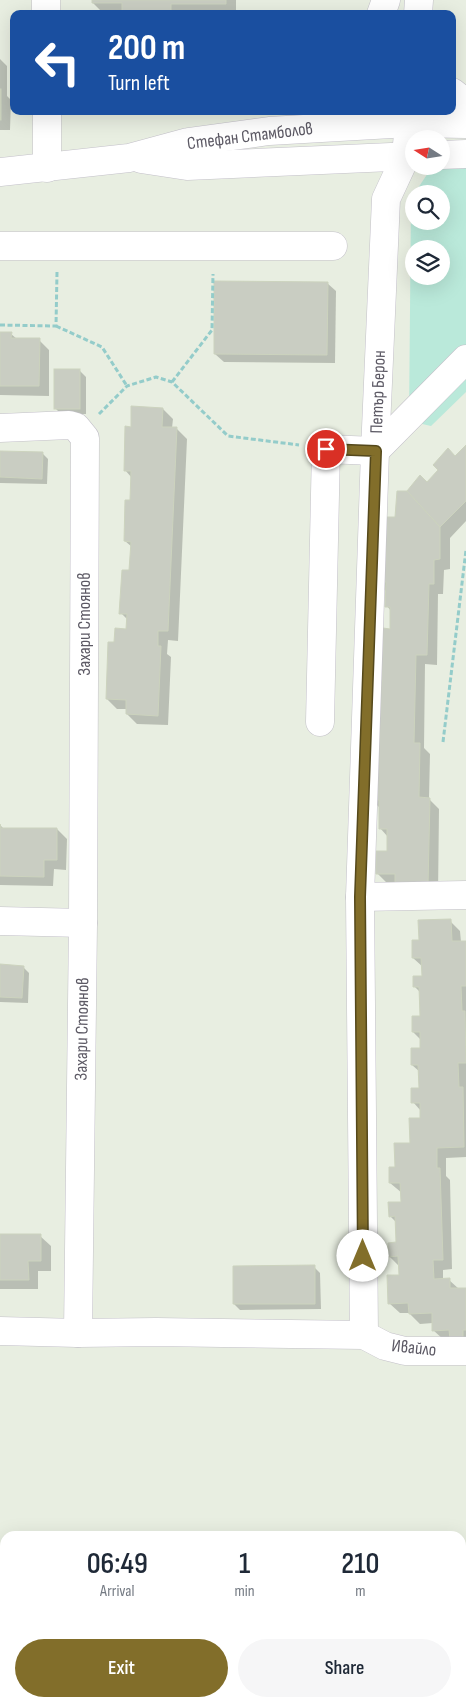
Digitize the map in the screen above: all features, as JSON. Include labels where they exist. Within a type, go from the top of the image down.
[{"type":"street","points":[[456,95],[466,103]]},
{"type":"street","points":[[47,115],[47,168]]},
{"type":"street","points":[[269,131],[312,115]]},
{"type":"street","points":[[410,117],[466,124]]},
{"type":"street","name":"Стефан Стамболов","points":[[0,172],[129,158],[188,142],[269,131],[373,118],[410,117]]},
{"type":"street","name":"Петър Берон","points":[[410,117],[410,130]]},
{"type":"street","points":[[370,159],[373,118]]},
{"type":"street","points":[[450,155],[466,154]]},
{"type":"street","name":"Стефан Стамболов","points":[[129,158],[187,166],[405,156]]},
{"type":"street","name":"Петър Берон","points":[[364,1336],[360,897],[386,199],[370,159]]},
{"type":"street","name":"Петър Берон","points":[[386,199],[405,165]]},
{"type":"street","points":[[0,246],[333,246]]},
{"type":"street","points":[[320,722],[326,449],[376,451],[466,359]]},
{"type":"street","points":[[0,428],[69,425],[76,427],[83,435]]},
{"type":"street","name":"Захари Стоянов","points":[[78,1333],[83,923],[83,435]]},
{"type":"street","points":[[360,897],[466,895]]},
{"type":"street","points":[[0,921],[83,923]]},
{"type":"street","points":[[0,1331],[364,1336]]},
{"type":"street","name":"Ивайло","points":[[364,1336],[385,1346],[405,1351],[466,1351]]},
{"type":"path","points":[[56,326],[57,246]]},
{"type":"path","points":[[172,382],[212,330],[213,246]]},
{"type":"path","points":[[0,325],[56,326],[102,347],[127,386]]},
{"type":"path","points":[[83,435],[127,386],[156,377],[172,382],[228,436],[326,449]]},
{"type":"path","points":[[443,742],[466,550]]},
{"type":"shaded area","points":[[450,167],[466,167],[466,392],[431,426],[409,421],[410,285],[450,285],[450,240],[411,240],[411,230],[450,230],[450,185],[420,185],[427,175],[450,175]]},
{"type":"building","points":[[92,0],[226,0],[226,4],[171,4],[171,10],[122,10],[122,3],[92,3]]},
{"type":"building","points":[[1,89],[1,120],[0,120]]},
{"type":"building","points":[[214,281],[328,282],[327,355],[214,354]]},
{"type":"building","points":[[0,332],[12,332],[11,338],[40,338],[39,386],[0,386]]},
{"type":"building","points":[[54,369],[80,369],[80,409],[54,409]]},
{"type":"building","points":[[131,406],[163,408],[162,427],[177,427],[168,631],[158,631],[158,646],[161,646],[158,716],[126,714],[126,700],[106,699],[108,642],[114,642],[115,628],[126,629],[127,614],[119,614],[122,570],[129,570],[131,542],[124,541],[125,500],[130,500],[131,471],[124,471],[125,426],[131,427]]},
{"type":"building","points":[[466,445],[466,501],[440,527],[407,491],[420,475],[427,482],[438,470],[433,465],[448,448],[455,456]]},
{"type":"building","points":[[0,451],[43,452],[42,479],[0,477]]},
{"type":"building","points":[[397,491],[407,491],[440,527],[440,559],[434,560],[434,584],[429,584],[427,655],[416,655],[414,743],[420,743],[419,797],[430,798],[428,885],[395,885],[395,874],[376,874],[376,851],[387,851],[387,829],[379,829],[379,800],[369,799],[371,694],[381,694],[382,680],[375,680],[375,651],[382,652],[383,628],[390,629],[390,607],[385,607],[386,582],[375,582],[384,517],[395,517]]},
{"type":"building","points":[[0,824],[1,828],[57,828],[57,860],[44,860],[44,877],[0,876]]},
{"type":"building","points":[[451,919],[452,941],[466,941],[466,986],[461,986],[462,1011],[465,1011],[466,1063],[458,1063],[459,1087],[463,1087],[464,1147],[437,1148],[437,1168],[440,1168],[443,1260],[433,1260],[434,1279],[450,1278],[450,1288],[466,1288],[466,1330],[463,1330],[463,1338],[450,1339],[449,1330],[432,1331],[432,1313],[409,1314],[408,1303],[388,1304],[387,1275],[399,1275],[398,1256],[388,1257],[388,1243],[396,1242],[395,1216],[389,1217],[388,1202],[401,1202],[400,1183],[389,1183],[389,1167],[395,1167],[394,1143],[410,1143],[409,1118],[420,1118],[420,1103],[411,1103],[411,1088],[419,1088],[418,1065],[411,1065],[411,1048],[420,1048],[420,1032],[412,1032],[412,1016],[420,1016],[419,987],[413,987],[413,976],[422,976],[421,958],[412,958],[412,940],[419,940],[418,920]]},
{"type":"building","points":[[0,964],[24,966],[22,998],[0,997]]},
{"type":"building","points":[[0,1234],[41,1234],[41,1261],[28,1261],[29,1280],[0,1280]]},
{"type":"building","points":[[315,1265],[315,1304],[233,1304],[233,1266]]},
{"type":"route","points":[[326,449],[376,451],[360,897],[363,1256]]}]
